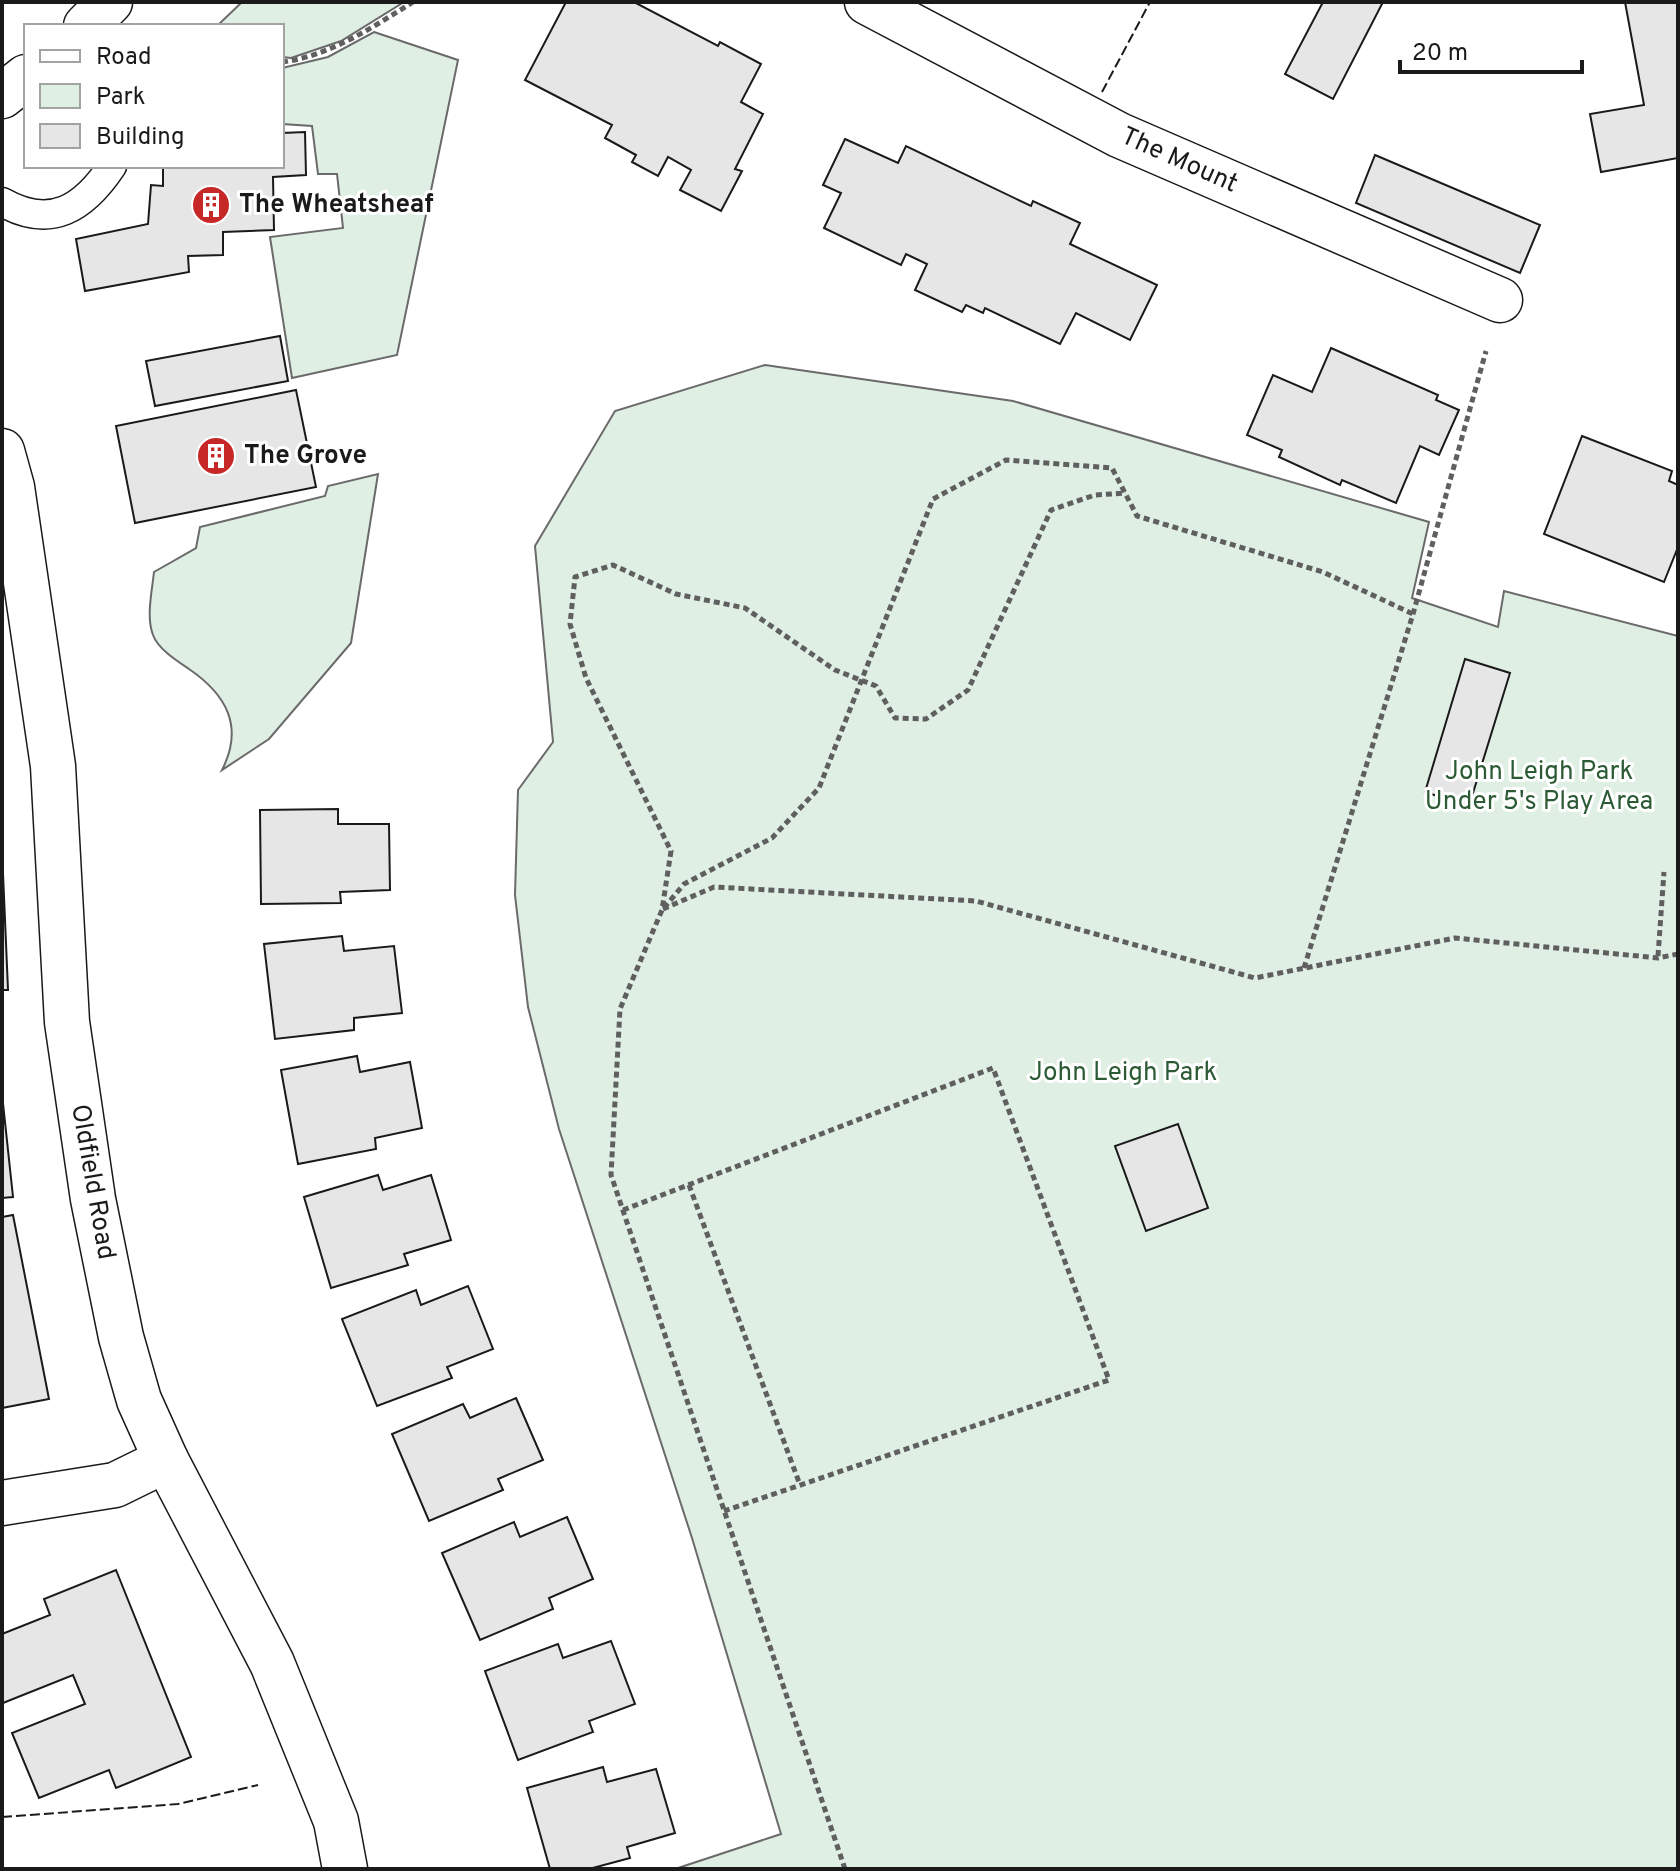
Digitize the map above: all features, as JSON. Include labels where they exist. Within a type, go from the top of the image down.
[{"type":"main road","points":[[88,24],[110,2]]},
{"type":"main road","name":"The Mount","points":[[867,2],[1119,135],[1500,300]]},
{"type":"main road","points":[[2,96],[24,79]]},
{"type":"main road","name":"Oldfield Road","points":[[2,451],[12,487],[53,766],[67,1022],[93,1199],[121,1337],[139,1400],[166,1460],[272,1663],[336,1821],[345,1869]]},
{"type":"main road","points":[[2,1503],[115,1485],[166,1460]]},
{"type":"lane","points":[[2,202],[32,215],[70,210],[94,193],[111,168]]},
{"type":"path","points":[[284,62],[306,59],[337,46],[413,2]]},
{"type":"path","points":[[1304,968],[1413,614],[1500,300]]},
{"type":"path","points":[[662,910],[684,884],[772,838],[819,788],[933,499],[1006,460],[1112,468],[1137,516],[1323,572],[1413,614]]},
{"type":"path","points":[[845,1869],[611,1175],[620,1009],[662,910],[671,851],[586,678],[570,624],[575,577],[613,565],[676,594],[745,608],[835,670],[876,686],[895,718],[926,719],[968,690],[1051,510],[1095,495],[1126,493]]},
{"type":"path","points":[[1658,956],[1664,872]]},
{"type":"path","points":[[662,910],[714,887],[976,901],[1255,978],[1455,938],[1658,956],[1678,954]]},
{"type":"path","points":[[623,1210],[993,1068],[1109,1380],[724,1511]]},
{"type":"path","points":[[689,1185],[800,1485]]},
{"type":"green space","points":[[242,2],[404,2],[341,41],[291,58],[284,57],[284,24],[219,24]]},
{"type":"green space","points":[[374,32],[458,60],[397,355],[292,378],[270,237],[343,228],[337,174],[318,174],[312,126],[284,124],[284,68],[328,57]]},
{"type":"green space","name":"John Leigh Park","points":[[765,365],[1013,401],[1429,522],[1412,598],[1498,627],[1504,591],[1678,636],[1678,1869],[675,1869],[781,1834],[692,1538],[559,1129],[528,1007],[515,895],[518,790],[553,742],[535,546],[615,411]]},
{"type":"green space","points":[[378,474],[351,643],[269,739],[222,770],[231,740],[228,713],[222,701],[202,679],[168,654],[155,640],[150,612],[154,572],[196,548],[200,527],[325,496],[328,486]]},
{"type":"building","points":[[566,2],[634,2],[718,46],[720,42],[761,64],[741,102],[763,114],[735,169],[742,171],[721,211],[680,190],[691,170],[668,157],[658,176],[632,162],[636,155],[605,138],[612,125],[525,80]]},
{"type":"building","points":[[1323,2],[1383,2],[1333,99],[1285,74]]},
{"type":"building","points":[[1625,2],[1678,2],[1678,158],[1601,172],[1590,114],[1644,105]]},
{"type":"building","name":"The Wheatsheaf","points":[[305,132],[306,175],[273,177],[274,230],[223,232],[223,255],[188,256],[189,272],[85,291],[76,239],[148,224],[151,185],[163,186],[163,168],[284,168],[284,133]]},
{"type":"building","points":[[845,139],[898,163],[906,146],[1031,206],[1033,201],[1080,223],[1070,244],[1157,285],[1130,340],[1076,313],[1060,344],[985,308],[983,313],[966,305],[962,312],[915,290],[927,264],[906,254],[901,265],[824,228],[841,193],[823,185]]},
{"type":"building","points":[[1375,155],[1540,225],[1520,273],[1356,203]]},
{"type":"building","points":[[280,336],[288,381],[155,406],[146,361]]},
{"type":"building","points":[[1331,348],[1438,395],[1436,400],[1459,410],[1439,455],[1420,446],[1396,503],[1342,480],[1340,485],[1279,457],[1282,450],[1247,435],[1273,375],[1312,392]]},
{"type":"building","name":"The Grove","points":[[296,390],[316,487],[135,523],[116,426]]},
{"type":"building","points":[[1582,436],[1672,471],[1669,481],[1678,485],[1678,547],[1664,582],[1544,534]]},
{"type":"building","points":[[1465,659],[1510,673],[1469,806],[1425,792]]},
{"type":"building","points":[[338,809],[338,824],[389,824],[390,890],[340,892],[341,903],[261,904],[260,810]]},
{"type":"building","points":[[2,850],[8,990],[2,990]]},
{"type":"building","points":[[342,936],[344,951],[394,946],[402,1013],[354,1018],[354,1030],[275,1039],[264,944]]},
{"type":"building","points":[[357,1056],[360,1072],[410,1062],[422,1128],[375,1138],[376,1149],[298,1164],[281,1070]]},
{"type":"building","points":[[2,1094],[13,1197],[2,1198]]},
{"type":"building","points":[[1178,1124],[1208,1208],[1146,1231],[1115,1146]]},
{"type":"building","points":[[378,1175],[383,1190],[431,1175],[451,1240],[404,1254],[408,1265],[331,1288],[304,1197]]},
{"type":"building","points":[[13,1215],[49,1399],[2,1408],[2,1217]]},
{"type":"building","points":[[468,1286],[493,1349],[447,1367],[452,1378],[377,1406],[342,1319],[416,1290],[421,1305]]},
{"type":"building","points":[[516,1398],[543,1460],[498,1479],[503,1490],[429,1521],[392,1434],[463,1404],[470,1418]]},
{"type":"building","points":[[567,1517],[593,1579],[549,1598],[553,1609],[480,1640],[442,1553],[514,1522],[520,1537]]},
{"type":"building","points":[[116,1570],[191,1757],[116,1788],[109,1770],[39,1798],[12,1733],[85,1704],[73,1675],[3,1703],[2,1634],[50,1615],[44,1599]]},
{"type":"building","points":[[611,1641],[635,1704],[589,1721],[593,1732],[518,1760],[485,1671],[558,1644],[563,1658]]},
{"type":"building","points":[[603,1767],[607,1782],[656,1769],[675,1833],[627,1847],[630,1858],[589,1869],[550,1869],[527,1788]]},
{"type":"fence","points":[[1102,92],[1150,2]]},
{"type":"fence","points":[[2,1817],[178,1804],[258,1785]]},
{"type":"place","name":"The Wheatsheaf","points":[[211,205]]},
{"type":"place","name":"The Grove","points":[[216,456]]},
{"type":"park label","name":"John Leigh Park Under 5's Play Area","points":[[1539,787]]}]
